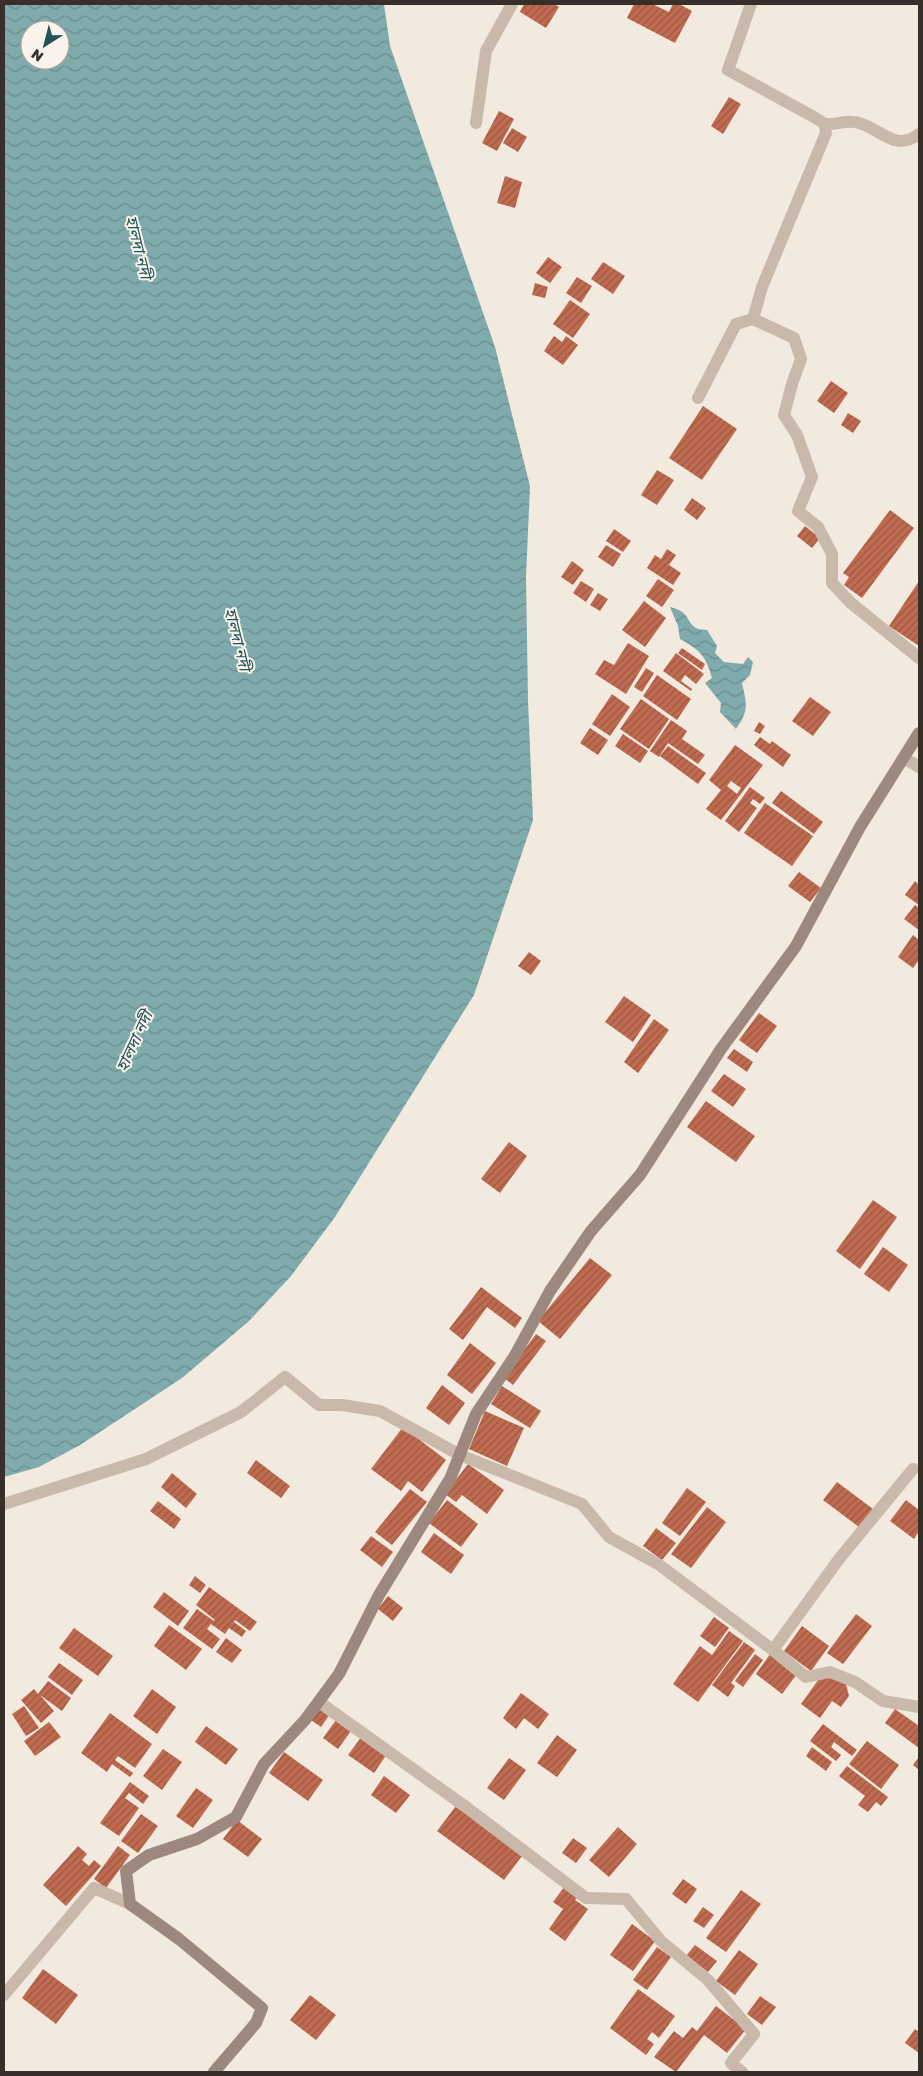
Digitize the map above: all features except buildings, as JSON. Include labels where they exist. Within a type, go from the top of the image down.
[{"type":"street","points":[[476,123],[486,51],[512,4]]},
{"type":"street","points":[[751,4],[728,70],[825,124],[838,125],[847,121],[860,123],[900,142],[910,140],[919,134]]},
{"type":"street","points":[[753,319],[762,287],[826,133],[825,124]]},
{"type":"street","points":[[698,398],[736,324],[753,319],[794,338],[801,359],[784,415],[797,435],[812,477],[798,511],[818,527],[832,554],[832,583],[851,603],[919,658]]},
{"type":"street","points":[[130,1904],[126,1871],[149,1855],[196,1839],[236,1817],[264,1764],[305,1720],[339,1674],[378,1595],[450,1479],[476,1414],[514,1357],[550,1291],[592,1232],[640,1175],[721,1049],[796,946],[860,827],[919,733]]},
{"type":"street","points":[[904,758],[919,766]]},
{"type":"street","points":[[4,1504],[146,1459],[241,1412],[285,1377],[319,1405],[342,1405],[380,1411],[460,1455],[582,1504],[609,1537],[658,1564],[774,1650],[806,1678],[830,1672],[855,1682],[883,1700],[919,1707]]},
{"type":"street","points":[[774,1650],[839,1560],[913,1469]]},
{"type":"street","points":[[319,1702],[458,1801],[586,1898],[626,1899],[661,1941],[708,1980],[754,2034],[731,2063],[742,2072]]},
{"type":"street","points":[[4,1995],[94,1888],[130,1904],[179,1940],[262,2008],[256,2023],[214,2072]]},
{"type":"water","name":"হালদা নদী","points":[[4,4],[384,4],[390,46],[495,347],[530,486],[526,577],[528,700],[533,820],[474,995],[335,1217],[291,1276],[249,1321],[182,1378],[80,1445],[39,1467],[4,1477]]},
{"type":"water","points":[[670,607],[681,611],[696,628],[707,630],[717,646],[715,653],[724,662],[743,664],[748,657],[753,662],[750,675],[742,683],[746,707],[736,729],[720,712],[721,703],[705,683],[712,678],[705,659],[697,650],[680,639],[678,626]]}]
